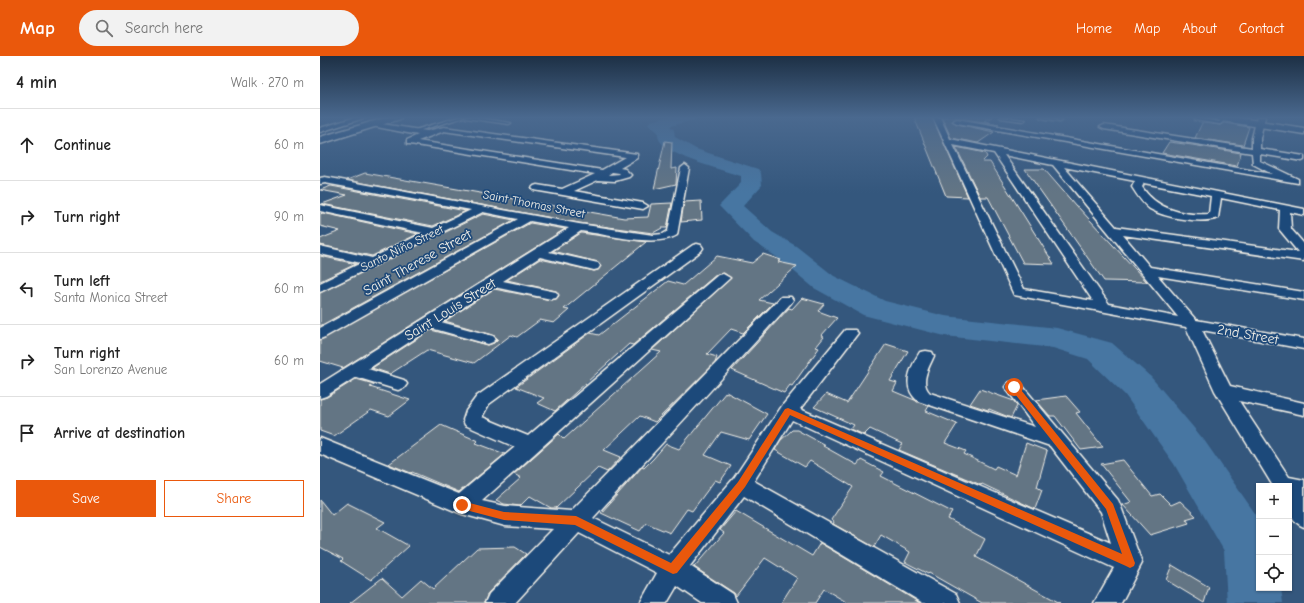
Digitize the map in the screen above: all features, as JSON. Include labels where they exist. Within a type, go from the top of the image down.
[{"type":"street","points":[[411,143],[604,173]]},
{"type":"street","points":[[539,143],[634,156],[604,173],[566,191]]},
{"type":"street","name":"2nd Street","points":[[948,143],[1019,292],[1103,306],[1304,344]]},
{"type":"street","points":[[955,143],[1304,212]]},
{"type":"street","points":[[1078,143],[1295,181],[1259,165],[1256,162],[1256,143]]},
{"type":"street","points":[[1198,143],[1302,158]]},
{"type":"street","points":[[997,151],[1103,306]]},
{"type":"street","points":[[1055,162],[1192,324],[1224,391],[1282,483]]},
{"type":"street","name":"Saint Thomas Street","points":[[322,180],[484,208],[579,227],[653,238],[666,237],[673,232],[684,168]]},
{"type":"street","points":[[1141,179],[1137,187],[1141,194],[1156,209],[1169,214],[1206,218],[1214,216],[1216,194]]},
{"type":"street","points":[[537,188],[566,191],[643,206]]},
{"type":"street","points":[[320,208],[434,232]]},
{"type":"street","name":"Santo Niño Street","points":[[320,288],[484,208]]},
{"type":"street","points":[[1286,208],[1285,229],[1304,252]]},
{"type":"street","name":"Saint Therese Street","points":[[320,334],[530,217]]},
{"type":"street","name":"Saint Louis Street","points":[[320,392],[579,227]]},
{"type":"street","points":[[1112,230],[1304,257]]},
{"type":"street","points":[[530,444],[472,420],[475,411],[483,400],[697,248]]},
{"type":"street","points":[[320,250],[373,262]]},
{"type":"street","points":[[539,253],[594,266]]},
{"type":"street","points":[[1147,270],[1304,296]]},
{"type":"street","points":[[462,505],[530,444],[723,278]]},
{"type":"street","points":[[491,283],[551,295]]},
{"type":"street","points":[[498,603],[786,300]]},
{"type":"street","points":[[429,323],[488,339]]},
{"type":"street","points":[[653,603],[673,569],[741,484],[788,411],[850,333]]},
{"type":"street","points":[[926,356],[915,376],[918,391],[924,397],[1057,441]]},
{"type":"street","points":[[354,370],[398,384]]},
{"type":"street","points":[[1014,387],[1110,507],[1130,563],[1107,603]]},
{"type":"street","points":[[1224,391],[1304,409]]},
{"type":"street","points":[[788,411],[1130,563]]},
{"type":"street","points":[[320,446],[462,505],[504,516],[576,521],[673,569],[724,603]]},
{"type":"street","points":[[741,484],[947,603]]},
{"type":"street","points":[[1292,488],[1304,489]]},
{"type":"street","points":[[1292,499],[1304,517]]},
{"type":"building","points":[[665,143],[672,143],[671,169],[677,168],[676,184],[654,189]]},
{"type":"building","points":[[924,143],[943,143],[968,197],[946,196]]},
{"type":"building","points":[[1169,143],[1173,143],[1241,153],[1237,166],[1162,153]]},
{"type":"building","points":[[1226,143],[1244,143],[1243,145]]},
{"type":"building","points":[[956,147],[985,153],[987,157],[982,162],[990,162],[1054,264],[1023,263],[988,197],[980,197]]},
{"type":"building","points":[[1025,169],[1044,169],[1076,206],[1147,282],[1104,281]]},
{"type":"building","points":[[365,173],[624,218],[648,217],[651,204],[672,203],[667,228],[662,228],[653,233],[579,223],[347,180]]},
{"type":"building","points":[[331,186],[466,211],[433,226],[322,204],[347,195],[320,190]]},
{"type":"building","points":[[701,201],[702,220],[681,222],[684,202]]},
{"type":"building","points":[[323,213],[418,234],[372,256],[320,245],[320,239],[340,231],[320,226],[320,214]]},
{"type":"building","points":[[483,214],[514,220],[320,326],[320,293]]},
{"type":"building","points":[[530,223],[565,229],[343,368],[320,361],[320,340]]},
{"type":"building","points":[[581,233],[646,242],[564,309],[569,310],[554,323],[540,320],[517,337],[511,335],[474,363],[427,350],[390,374],[372,368],[431,330],[488,345],[494,343],[498,339],[493,335],[445,321],[494,289],[551,300],[556,299],[559,296],[556,291],[507,280],[540,259],[594,271],[598,270],[601,265],[598,262],[553,251]]},
{"type":"building","points":[[763,254],[781,260],[778,262],[797,266],[759,300],[773,303],[743,333],[731,329],[707,354],[717,357],[715,363],[655,422],[640,416],[604,450],[621,457],[607,472],[598,468],[556,508],[551,508],[530,496],[520,506],[504,504],[496,500],[521,478],[514,474],[559,434],[564,439],[661,352],[652,350],[731,278],[724,273],[717,274],[633,345],[629,344],[555,411],[537,403],[544,398],[516,387],[590,333],[599,335],[668,281],[683,285],[717,256],[752,263]]},
{"type":"building","points":[[320,256],[356,264],[320,281]]},
{"type":"building","points":[[802,298],[824,304],[818,311],[837,318],[821,336],[824,337],[816,347],[819,348],[792,386],[790,385],[784,393],[732,370],[789,308],[792,309]]},
{"type":"building","points":[[886,344],[908,351],[890,381],[897,383],[893,391],[929,406],[926,411],[957,424],[945,443],[966,451],[964,454],[994,469],[996,466],[1016,475],[1026,443],[1047,451],[1037,487],[1042,490],[1035,509],[982,484],[981,485],[899,450],[902,444],[870,429],[864,435],[851,429],[854,425],[814,407],[826,394],[847,403]]},
{"type":"building","points":[[356,379],[374,384],[370,387],[410,400],[389,416],[371,410],[334,436],[320,431],[320,399],[327,397]]},
{"type":"building","points":[[980,389],[1014,401],[1017,406],[1011,418],[989,409],[988,410],[970,404]]},
{"type":"building","points":[[726,392],[767,414],[749,440],[721,432],[705,455],[731,466],[720,482],[715,480],[692,511],[687,509],[670,533],[646,523],[640,531],[601,513],[642,467],[644,468],[666,444],[679,449]]},
{"type":"building","points":[[1066,396],[1080,412],[1076,413],[1103,447],[1081,450],[1055,416],[1050,416],[1036,400]]},
{"type":"building","points":[[441,425],[478,441],[476,443],[505,454],[459,492],[389,464]]},
{"type":"building","points":[[792,430],[797,430],[825,445],[823,446],[857,465],[861,460],[884,472],[881,476],[952,512],[948,519],[985,539],[976,557],[1060,603],[982,603],[929,573],[928,574],[905,562],[910,552],[881,535],[874,547],[833,524],[834,522],[831,520],[853,487],[810,461],[805,467],[775,450],[780,441]]},
{"type":"building","points":[[1123,460],[1152,496],[1160,494],[1171,505],[1180,501],[1196,516],[1186,519],[1189,523],[1150,535],[1123,505],[1131,502],[1101,464]]},
{"type":"building","points":[[320,500],[332,515],[347,503],[385,522],[377,528],[409,546],[371,580],[341,561],[343,559],[320,547]]},
{"type":"building","points":[[736,511],[812,556],[820,543],[920,603],[848,603],[824,589],[815,603],[781,603],[797,578],[765,558],[736,596],[734,593],[694,567],[724,533],[720,530]]},
{"type":"building","points":[[515,547],[526,554],[488,593],[484,603],[350,603],[382,578],[402,596],[421,579],[433,589],[477,548]]},
{"type":"building","points":[[1172,565],[1209,587],[1204,603],[1166,580]]},
{"type":"waterway","points":[[673,143],[689,153],[751,173],[751,185],[730,206],[763,237],[787,252],[824,282],[874,308],[945,326],[1057,338],[1100,351],[1138,386],[1189,452],[1249,547],[1255,603]]},
{"type":"route","points":[[462,505],[504,516],[576,521],[673,569],[741,484],[788,411],[1130,563],[1110,507],[1014,387]]}]
